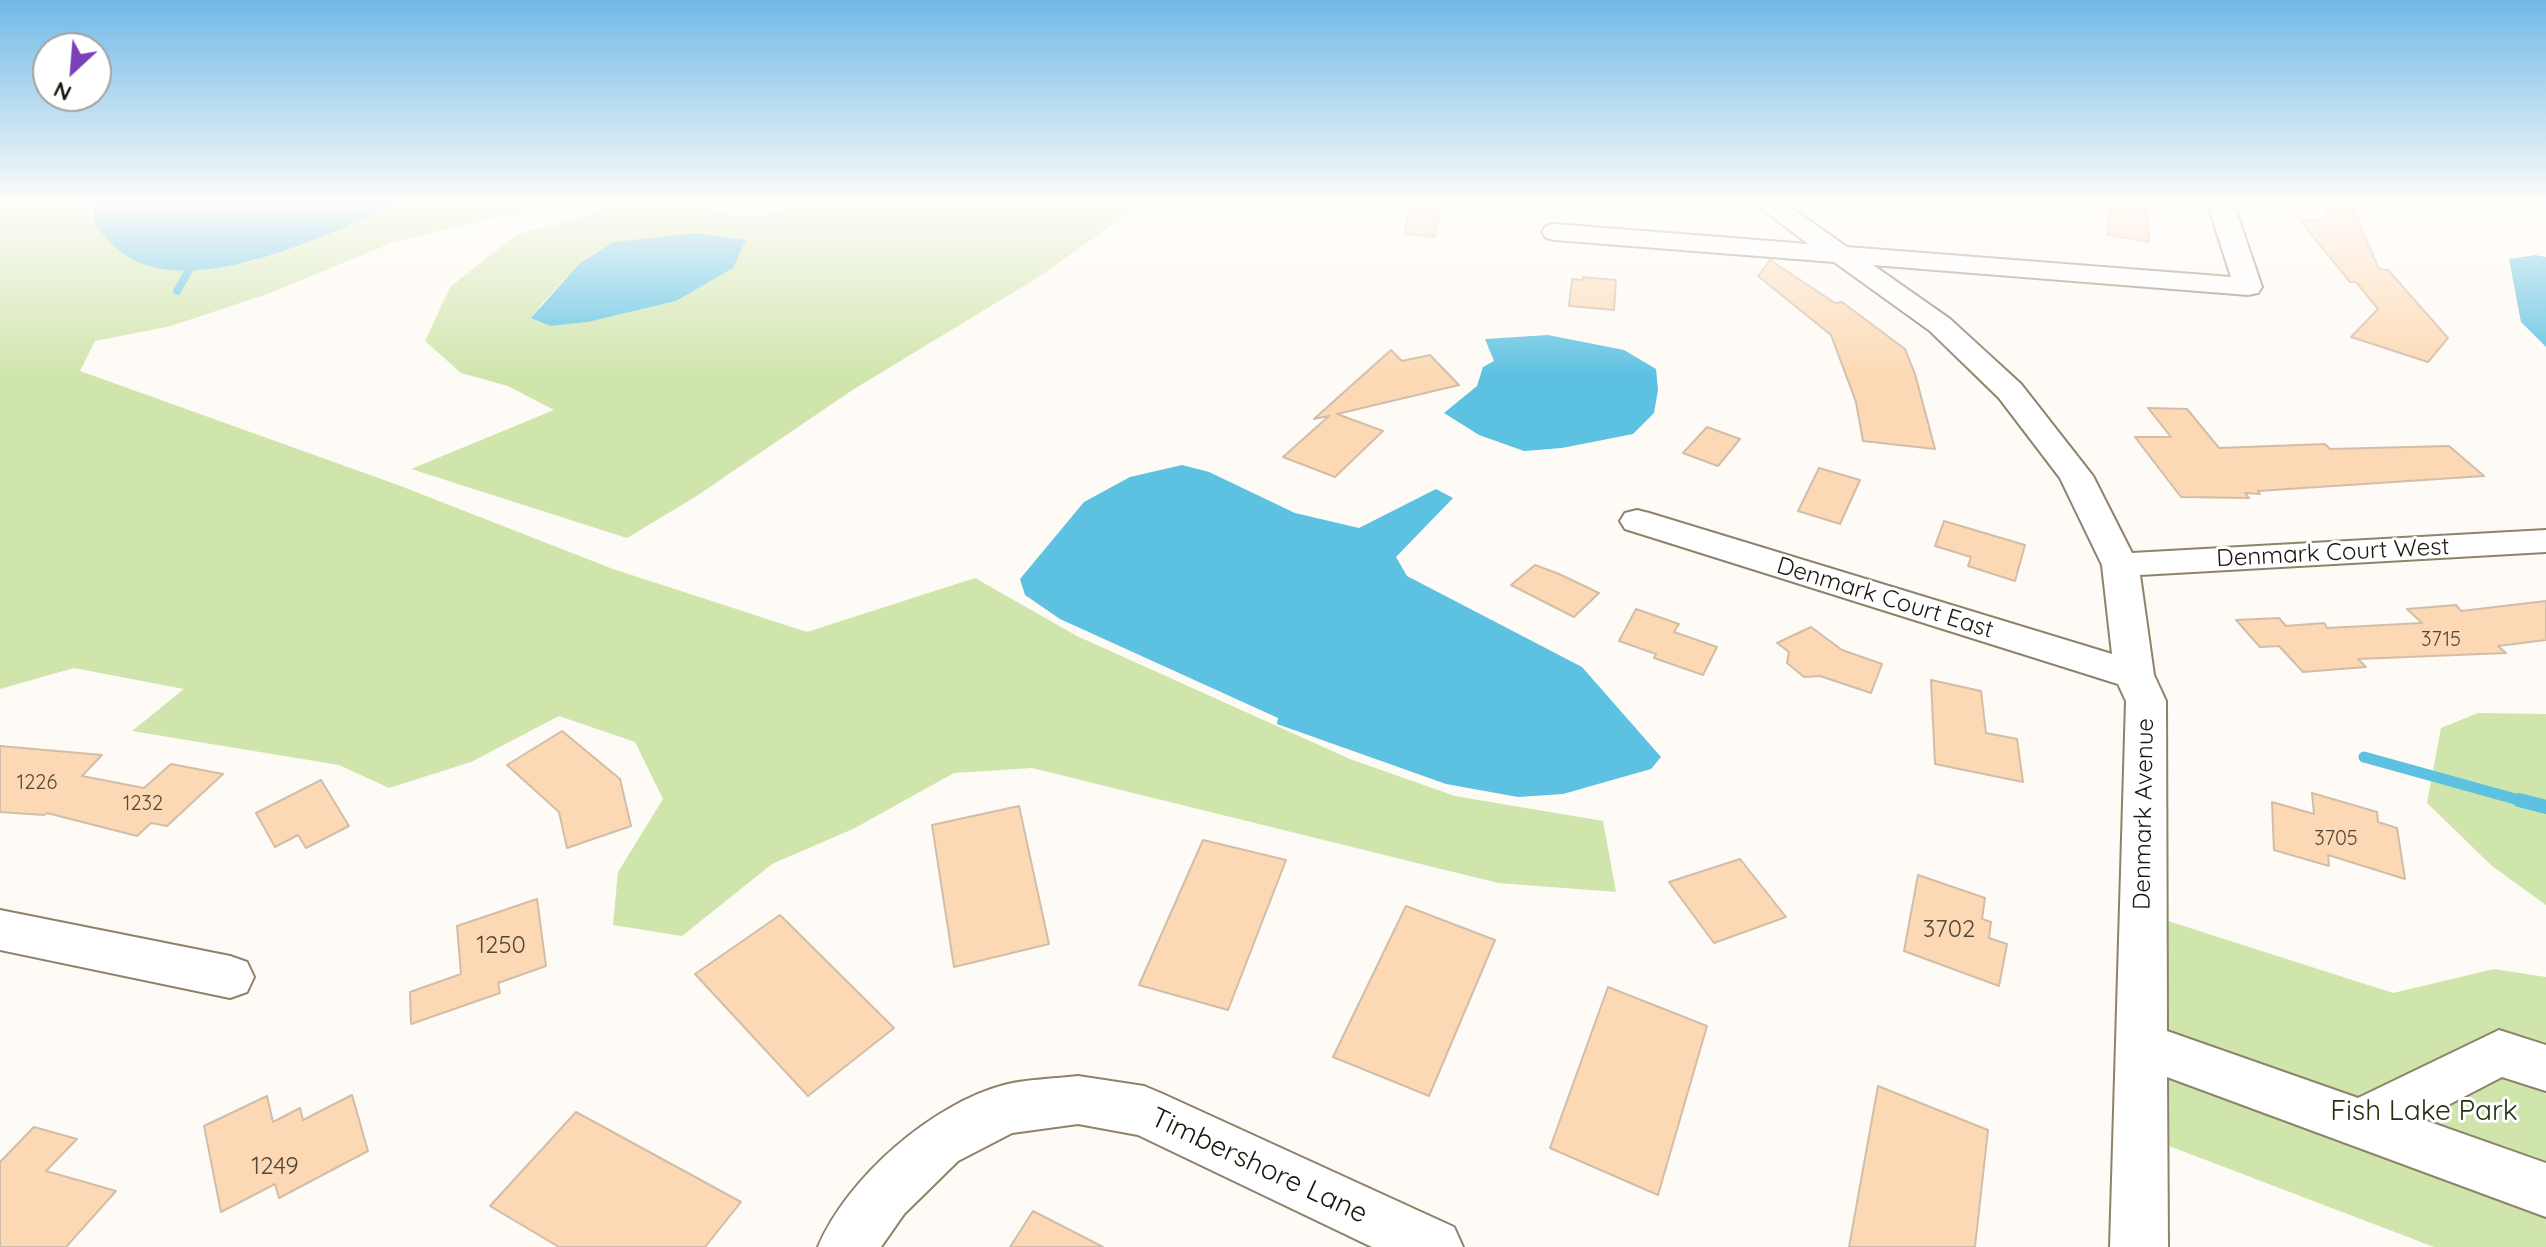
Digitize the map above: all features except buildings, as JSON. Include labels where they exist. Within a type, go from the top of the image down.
[{"type":"street","name":"Denmark Avenue","points":[[1848,260],[1940,325],[2010,391],[2076,476],[2120,565],[2134,675],[2146,701],[2139,1247]]},
{"type":"street","points":[[1907,260],[2248,287],[2239,260]]},
{"type":"street","name":"Denmark Court East","points":[[1637,521],[2134,675]]},
{"type":"street","name":"Denmark Court West","points":[[2120,565],[2546,541]]},
{"type":"street","points":[[0,930],[230,977]]},
{"type":"street","points":[[2142,1045],[2546,1190]]},
{"type":"street","points":[[2359,1124],[2499,1053],[2546,1068]]},
{"type":"street","name":"Timbershore Lane","points":[[847,1247],[884,1195],[939,1143],[1005,1109],[1078,1100],[1144,1111],[1434,1247]]},
{"type":"green space","points":[[0,260],[237,260],[246,263],[254,260],[349,260],[270,293],[171,326],[95,341],[80,371],[398,485],[613,569],[807,632],[975,578],[1077,636],[1350,759],[1455,796],[1603,821],[1616,892],[1498,883],[1032,768],[954,773],[853,829],[772,864],[682,936],[613,925],[618,872],[663,799],[635,742],[559,716],[471,762],[389,788],[339,765],[132,731],[184,689],[74,668],[0,689]]},
{"type":"green space","points":[[484,260],[585,260],[538,308],[551,326],[588,322],[676,301],[687,260],[1062,260],[854,389],[695,497],[627,538],[411,469],[554,410],[508,386],[461,373],[425,341],[450,287]]},
{"type":"green space","points":[[2478,713],[2546,714],[2546,905],[2492,866],[2427,803],[2441,728]]},
{"type":"green space","name":"Fish Lake Park","points":[[2143,913],[2393,993],[2494,969],[2546,977],[2546,1247],[2434,1247],[2169,1146]]},
{"type":"water","points":[[136,260],[254,260],[214,269],[175,270]]},
{"type":"water","points":[[585,260],[737,260],[733,268],[676,301],[588,322],[551,326],[531,318]]},
{"type":"water","points":[[2509,260],[2546,260],[2546,347],[2521,322]]},
{"type":"water","points":[[1548,335],[1624,350],[1656,369],[1658,390],[1654,413],[1633,434],[1562,448],[1524,451],[1479,435],[1444,413],[1477,386],[1483,367],[1494,361],[1485,339]]},
{"type":"water","points":[[1182,465],[1209,472],[1295,513],[1359,528],[1436,489],[1453,498],[1396,557],[1407,576],[1582,667],[1661,757],[1651,769],[1563,794],[1518,797],[1446,784],[1277,724],[1278,718],[1060,619],[1025,595],[1020,579],[1084,502],[1130,477]]},
{"type":"waterway","points":[[177,291],[195,260]]},
{"type":"waterway","points":[[2364,757],[2526,802]]},
{"type":"waterway","points":[[2519,800],[2546,807]]}]
